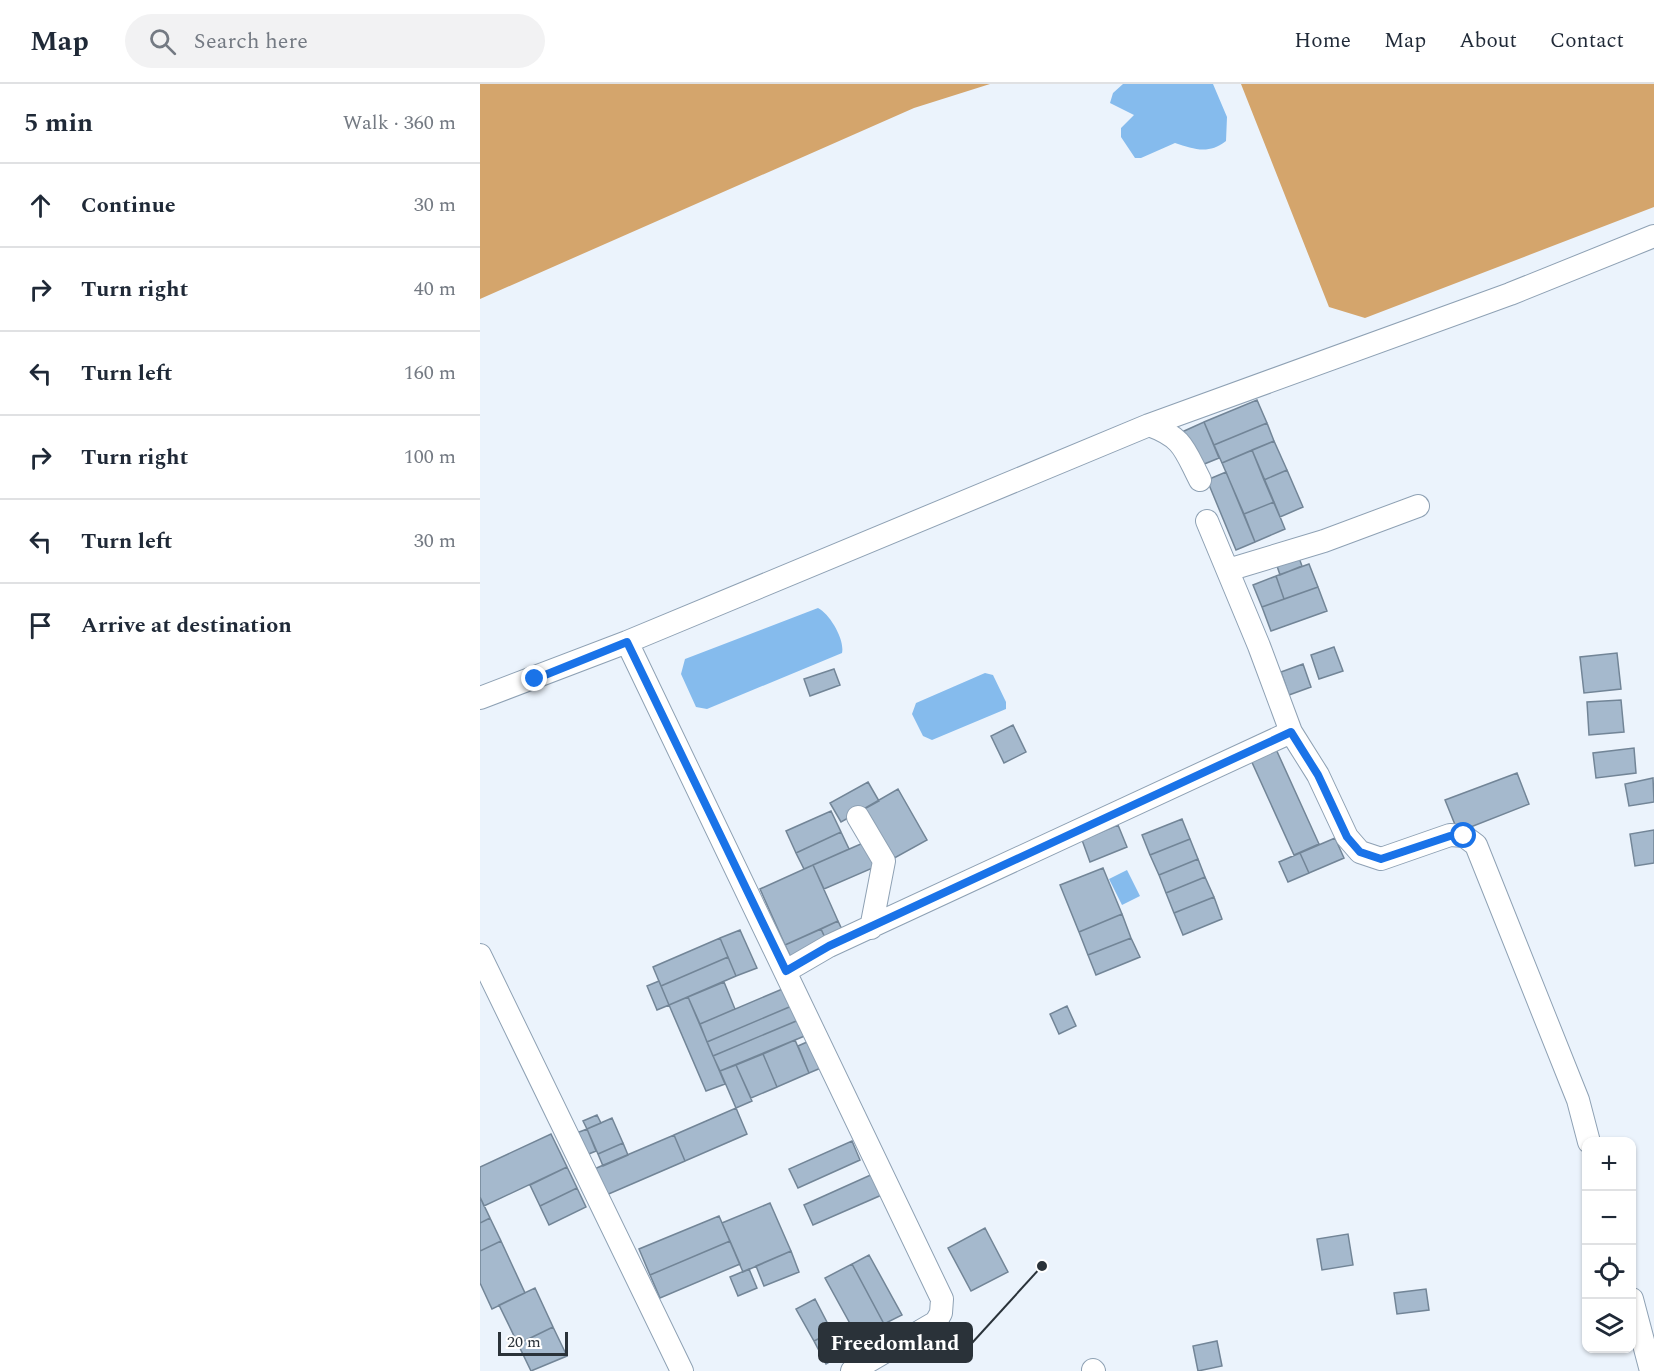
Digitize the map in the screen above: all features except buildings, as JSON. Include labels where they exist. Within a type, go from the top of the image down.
[{"type":"street","points":[[480,698],[627,642],[1149,425],[1510,294],[1654,236]]},
{"type":"street","points":[[1149,425],[1180,440],[1200,480]]},
{"type":"street","points":[[1228,570],[1324,540],[1418,506]]},
{"type":"street","points":[[1207,521],[1260,646],[1291,732],[1318,775],[1347,837],[1360,852],[1381,859],[1450,836],[1464,836],[1476,845],[1578,1100],[1589,1137]]},
{"type":"street","points":[[627,642],[942,1299],[941,1313],[936,1322],[852,1371]]},
{"type":"street","points":[[786,971],[829,946],[1291,732]]},
{"type":"street","points":[[858,817],[884,861],[871,928]]},
{"type":"street","points":[[480,955],[682,1371]]},
{"type":"street","points":[[1636,1314],[1651,1371]]},
{"type":"shaded area","points":[[480,84],[990,84],[914,108],[480,299]]},
{"type":"shaded area","points":[[1241,84],[1654,84],[1654,207],[1365,318],[1329,307]]},
{"type":"water","points":[[1123,84],[1213,84],[1227,117],[1226,141],[1213,148],[1201,150],[1175,143],[1141,158],[1135,158],[1121,137],[1121,128],[1134,115],[1110,103],[1113,93]]},
{"type":"water","points":[[818,608],[836,628],[841,641],[842,653],[707,709],[696,707],[681,674],[685,659]]},
{"type":"water","points":[[985,673],[993,675],[1006,702],[1006,709],[932,740],[923,736],[912,714],[916,703]]},
{"type":"water","points":[[1127,870],[1140,896],[1122,905],[1109,879]]},
{"type":"place","name":"Freedomland","points":[[1042,1266]]},
{"type":"route","points":[[535,679],[627,642],[786,971],[829,946],[877,926],[1291,732],[1318,775],[1347,837],[1360,852],[1381,859],[1450,836],[1464,836]]}]
